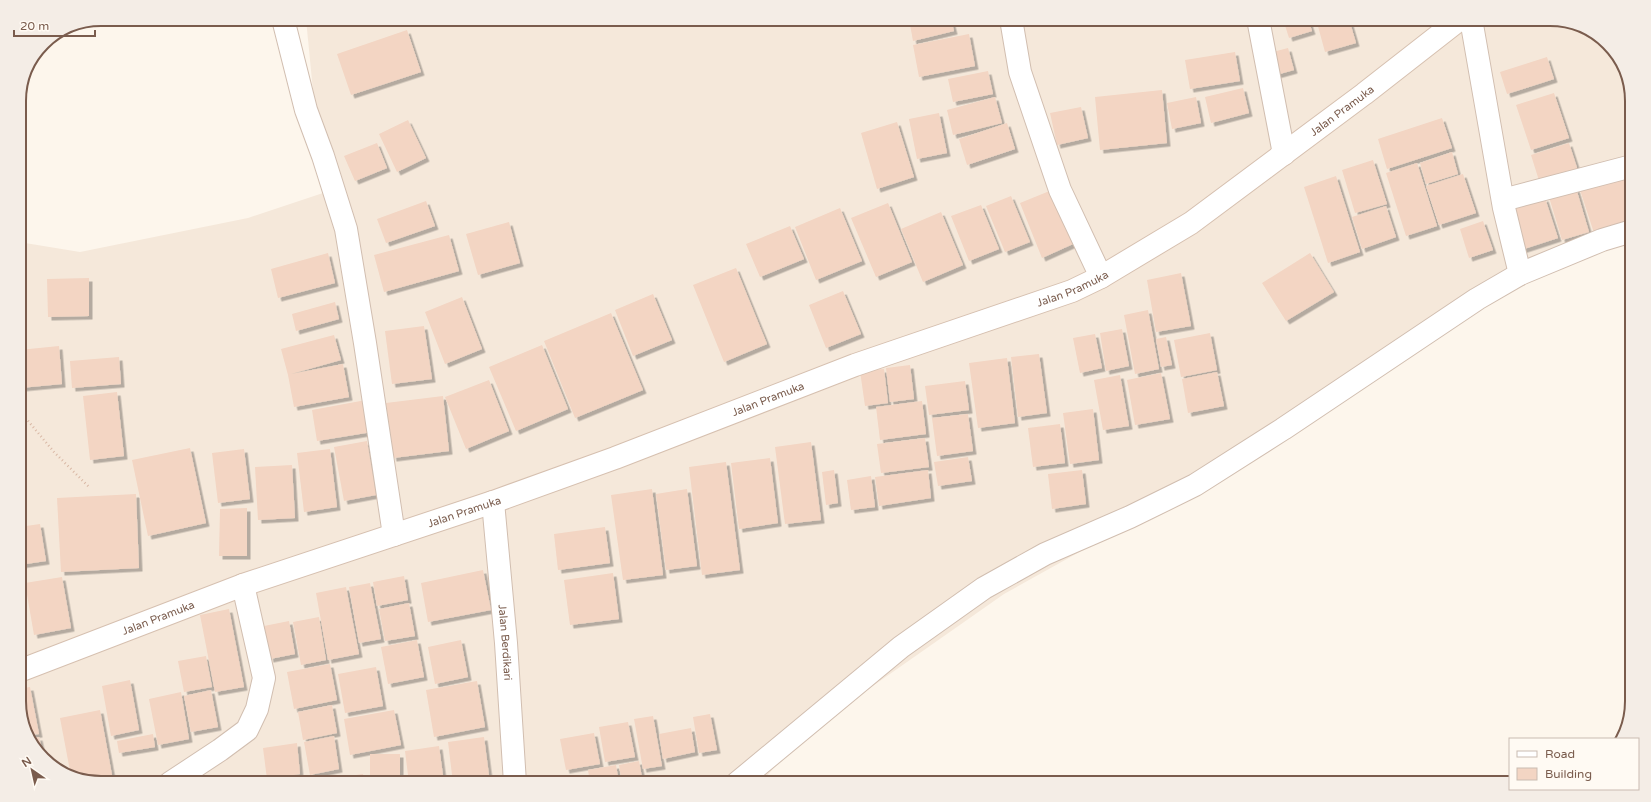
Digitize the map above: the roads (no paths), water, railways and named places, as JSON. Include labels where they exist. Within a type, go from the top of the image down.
[{"type":"street","points":[[285,26],[306,110],[323,156],[346,229],[394,535]]},
{"type":"street","points":[[1012,26],[1020,72],[1060,190],[1100,277]]},
{"type":"street","points":[[1259,26],[1284,154]]},
{"type":"street","name":"Jalan Pramuka","points":[[26,668],[243,585],[493,502],[615,458],[856,365],[1072,291],[1100,277],[1191,223],[1451,26]]},
{"type":"street","points":[[1472,26],[1503,200],[1520,274]]},
{"type":"street","points":[[1503,200],[1625,168]]},
{"type":"street","points":[[745,776],[901,646],[984,588],[1045,554],[1130,518],[1195,485],[1282,429],[1477,298],[1520,274],[1602,240],[1625,234]]},
{"type":"street","name":"Jalan Berdikari","points":[[493,502],[506,643],[515,776]]},
{"type":"street","points":[[181,776],[247,730],[257,709],[264,678],[243,585]]}]
